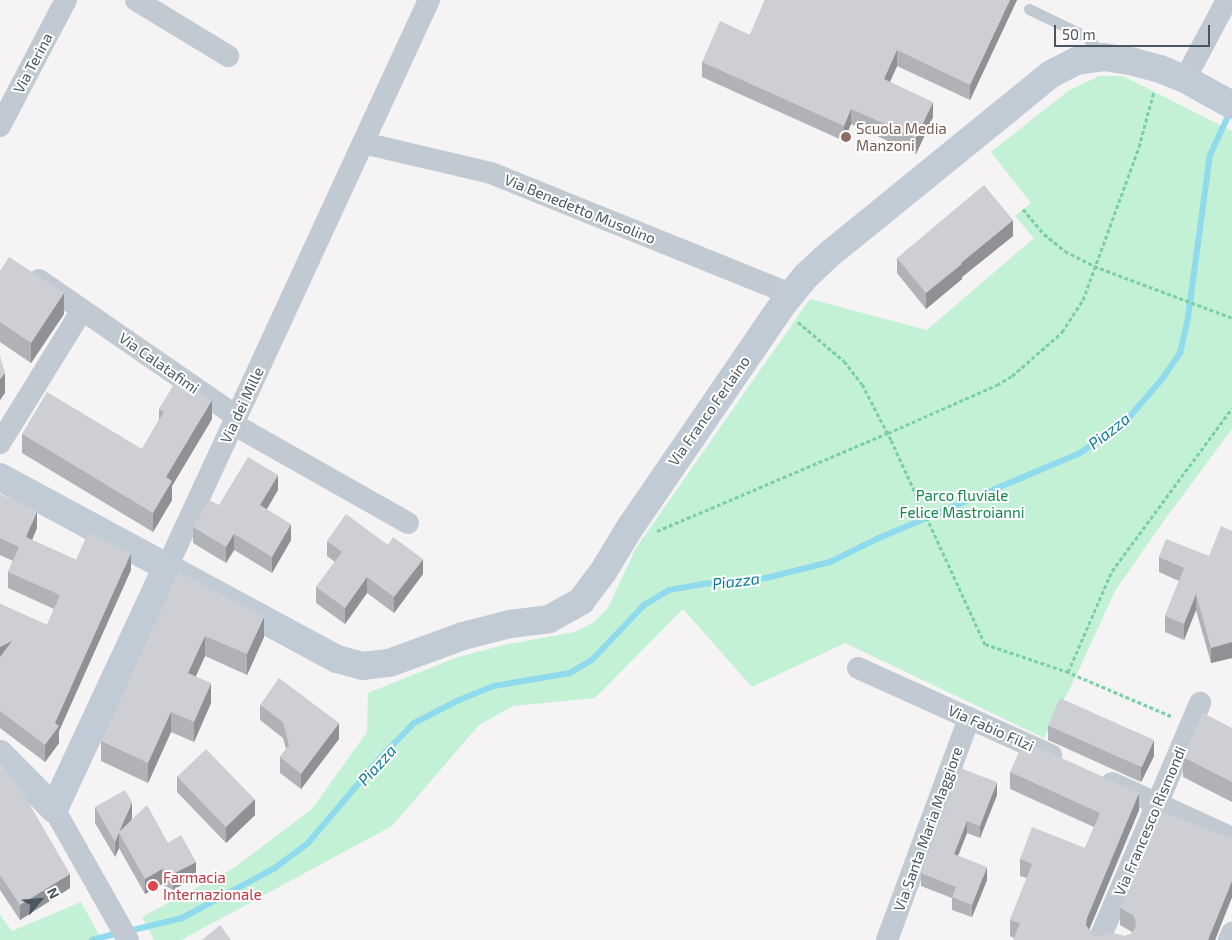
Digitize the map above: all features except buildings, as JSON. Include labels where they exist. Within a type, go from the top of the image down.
[{"type":"main road","name":"Via Franco Ferlaino","points":[[0,477],[337,659],[363,666],[389,663],[463,636],[549,618],[581,601],[603,572],[628,528],[791,294],[806,276],[832,252],[1051,74],[1076,61],[1104,58],[1172,74],[1232,106]]},
{"type":"main road","name":"Via dei Mille","points":[[54,809],[167,567]]},
{"type":"main road","points":[[0,754],[54,809]]},
{"type":"street","name":"Via Terina","points":[[0,126],[66,0]]},
{"type":"street","points":[[136,0],[228,56]]},
{"type":"street","name":"Via dei Mille","points":[[167,567],[429,0]]},
{"type":"street","points":[[1172,74],[1227,0]]},
{"type":"street","name":"Via Benedetto Musolino","points":[[363,143],[491,173],[791,294]]},
{"type":"street","name":"Via Calatafimi","points":[[24,269],[235,420],[408,523]]},
{"type":"street","points":[[0,443],[82,310]]},
{"type":"street","name":"Via Fabio Filzi","points":[[858,668],[1067,763]]},
{"type":"street","name":"Via Francesco Rismondi","points":[[1108,937],[1157,804],[1200,703]]},
{"type":"street","name":"Via Santa Maria Maggiore","points":[[887,940],[968,718]]},
{"type":"street","points":[[1094,775],[1232,838]]},
{"type":"street","points":[[54,809],[128,940]]},
{"type":"street","points":[[1229,940],[1232,933]]},
{"type":"lane","points":[[1029,9],[1087,37],[1104,58]]},
{"type":"path","points":[[654,532],[997,385],[1012,376],[1062,332],[1073,318],[1083,300],[1139,147],[1172,74]]},
{"type":"path","points":[[1023,210],[1044,234],[1065,251],[1094,266],[1232,318]]},
{"type":"path","points":[[796,320],[844,361],[862,384],[888,433],[985,644],[1068,672],[1191,724]]},
{"type":"path","points":[[1068,672],[1112,571],[1232,408]]},
{"type":"green space","name":"Parco fluviale Felice Mastroianni","points":[[1099,76],[1123,76],[1232,131],[1232,429],[1115,591],[1076,676],[1044,738],[845,643],[752,687],[683,609],[595,698],[513,706],[479,725],[392,826],[181,940],[154,940],[142,917],[234,868],[312,809],[367,732],[368,693],[458,657],[504,645],[575,632],[594,622],[608,608],[636,548],[810,299],[927,330],[1034,238],[1015,216],[1031,203],[991,152],[1068,91]]},
{"type":"green space","points":[[81,902],[102,940],[0,940],[0,915],[12,931]]},
{"type":"waterway","name":"Piazza","points":[[129,931],[182,918],[275,868],[308,843],[381,757],[414,723],[459,700],[494,686],[570,673],[592,660],[644,605],[669,590],[702,584],[766,578],[830,562],[879,538],[1080,453],[1126,421],[1162,379],[1180,353],[1188,317],[1210,155],[1230,112]]},
{"type":"waterway","name":"Piazza","points":[[92,940],[119,933]]},
{"type":"place","name":"Scuola Media Manzoni","points":[[846,137]]},
{"type":"place","name":"Farmacia Internazionale","points":[[153,886]]}]
